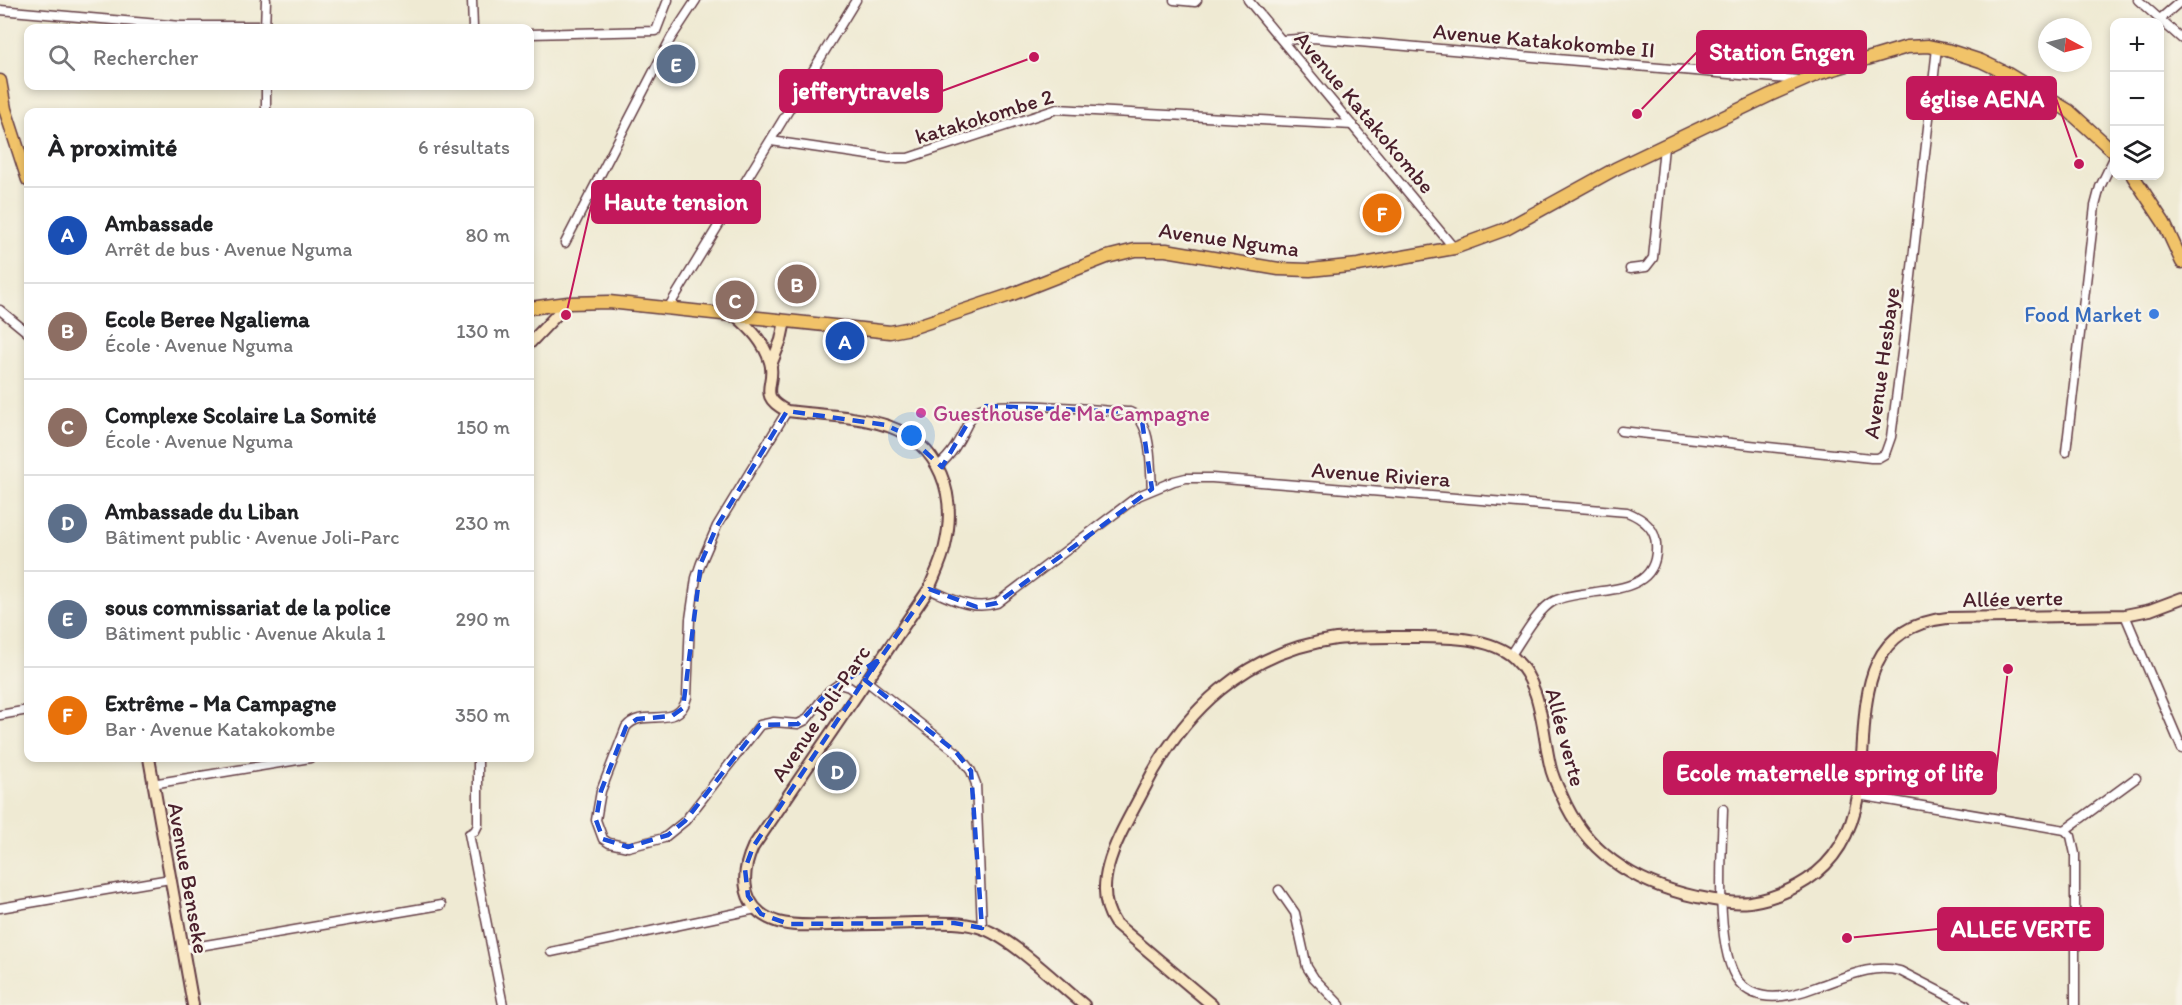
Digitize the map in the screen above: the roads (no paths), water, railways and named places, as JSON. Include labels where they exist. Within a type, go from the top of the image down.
[{"type":"main road","name":"Avenue Nguma","points":[[534,307],[568,303],[609,302],[880,332],[900,331],[1010,295],[1107,257],[1135,250],[1166,250],[1279,269],[1310,270],[1358,266],[1454,248],[1506,229],[1615,169],[1820,73],[1891,51],[1919,46],[1937,48],[1981,61],[2069,111],[2110,148]]},
{"type":"main road","points":[[0,81],[5,109],[24,168]]},
{"type":"main road","points":[[2136,180],[2164,222],[2182,262]]},
{"type":"street","points":[[265,24],[266,0]]},
{"type":"street","points":[[472,0],[473,24]]},
{"type":"street","points":[[657,31],[668,0]]},
{"type":"street","points":[[565,243],[671,38],[696,0]]},
{"type":"street","points":[[668,308],[856,0]]},
{"type":"street","points":[[1174,0],[1196,2],[1197,0]]},
{"type":"street","name":"Avenue Katakokombe","points":[[1248,0],[1454,248]]},
{"type":"street","points":[[2138,0],[2159,18]]},
{"type":"street","points":[[2161,18],[2182,0]]},
{"type":"street","points":[[0,10],[158,24]]},
{"type":"street","points":[[2164,23],[2182,39]]},
{"type":"street","points":[[534,34],[657,31],[671,38]]},
{"type":"street","name":"Avenue Katakokombe II","points":[[1283,40],[1313,38],[1803,81]]},
{"type":"street","name":"Avenue Hesbaye","points":[[1622,431],[1871,458],[1878,458],[1885,454],[1891,437],[1903,349],[1937,48]]},
{"type":"street","points":[[266,90],[266,108]]},
{"type":"street","name":"katakokombe 2","points":[[771,141],[889,158],[908,158],[1058,109],[1353,125]]},
{"type":"street","points":[[1630,269],[1646,267],[1653,258],[1664,147]]},
{"type":"street","points":[[2066,452],[2095,206],[2100,187],[2110,168]]},
{"type":"street","points":[[534,339],[568,303]]},
{"type":"street","points":[[0,310],[24,330]]},
{"type":"street","points":[[736,316],[757,336],[771,365]]},
{"type":"street","points":[[784,321],[781,340],[771,365],[769,394],[777,405],[787,411],[717,526],[701,563],[696,578],[690,619],[686,702],[679,713],[672,716],[637,719],[626,727],[601,791],[596,819],[597,828],[603,839],[609,843],[628,847],[664,838],[685,821],[760,725],[774,722],[798,724],[806,720],[829,691],[839,684],[849,687],[856,693]]},
{"type":"street","points":[[938,466],[948,458],[973,414],[986,406],[1021,405],[1130,412],[1142,421],[1147,433],[1152,489]]},
{"type":"street","name":"Avenue Joli-Parc","points":[[756,909],[748,896],[744,879],[747,860],[753,847],[928,590],[945,549],[948,530],[947,493],[938,466],[931,456],[914,441],[886,425],[787,411]]},
{"type":"street","name":"Avenue Riviera","points":[[928,590],[976,607],[997,603],[1138,496],[1186,478],[1212,478],[1628,512],[1636,515],[1650,527],[1656,543],[1655,557],[1652,567],[1645,576],[1625,587],[1556,600],[1541,613],[1511,655]]},
{"type":"street","name":"Allée verte","points":[[1212,1005],[1123,932],[1109,915],[1105,897],[1111,860],[1157,762],[1180,730],[1225,685],[1275,655],[1317,642],[1391,637],[1475,641],[1511,655],[1527,671],[1534,689],[1550,767],[1565,805],[1584,835],[1609,860],[1637,876],[1680,893],[1722,902],[1750,902],[1772,897],[1797,886],[1817,873],[1845,837],[1858,795],[1868,689],[1874,668],[1882,652],[1899,634],[1922,624],[1947,618],[2125,615],[2150,610],[2182,597]]},
{"type":"street","points":[[2125,615],[2182,749]]},
{"type":"street","points":[[865,681],[956,752],[971,771],[976,784],[982,928]]},
{"type":"street","points":[[0,715],[24,711]]},
{"type":"street","name":"Avenue Benseke","points":[[150,762],[193,1005]]},
{"type":"street","points":[[153,784],[277,762]]},
{"type":"street","points":[[478,762],[478,825],[475,831],[469,834],[503,1005]]},
{"type":"street","points":[[2066,830],[2136,778]]},
{"type":"street","points":[[1858,795],[2066,830],[2071,836],[2075,854],[2075,1005]]},
{"type":"street","points":[[1723,809],[1722,902],[1726,945],[1739,983],[1756,993],[1772,997],[1794,995],[1865,970],[1881,968],[1900,971],[1966,1005]]},
{"type":"street","points":[[0,908],[170,879]]},
{"type":"street","points":[[1279,890],[1295,913],[1307,967],[1314,978],[1340,1005]]},
{"type":"street","points":[[182,950],[441,905]]},
{"type":"street","points":[[551,952],[756,909],[778,922],[803,926],[954,922],[997,934],[1084,1005]]},
{"type":"place","name":"jefferytravels","points":[[1034,57]]},
{"type":"place","name":"sous commissariat de la police","points":[[676,64]]},
{"type":"place","name":"Station Engen","points":[[1637,114]]},
{"type":"place","name":"église AENA","points":[[2079,164]]},
{"type":"place","name":"Extrême - Ma Campagne","points":[[1382,213]]},
{"type":"place","name":"Ecole Beree Ngaliema","points":[[797,284]]},
{"type":"place","name":"Complexe Scolaire La Somité","points":[[735,300]]},
{"type":"place","name":"Food Market","points":[[2154,314]]},
{"type":"place","name":"Haute tension","points":[[566,315]]},
{"type":"place","name":"Ambassade","points":[[845,341]]},
{"type":"place","name":"Guesthouse de Ma Campagne","points":[[921,413]]},
{"type":"place","name":"Ecole maternelle spring of life","points":[[2008,669]]},
{"type":"place","name":"Ambassade du Liban","points":[[837,771]]},
{"type":"place","name":"ALLEE VERTE","points":[[1847,938]]}]
